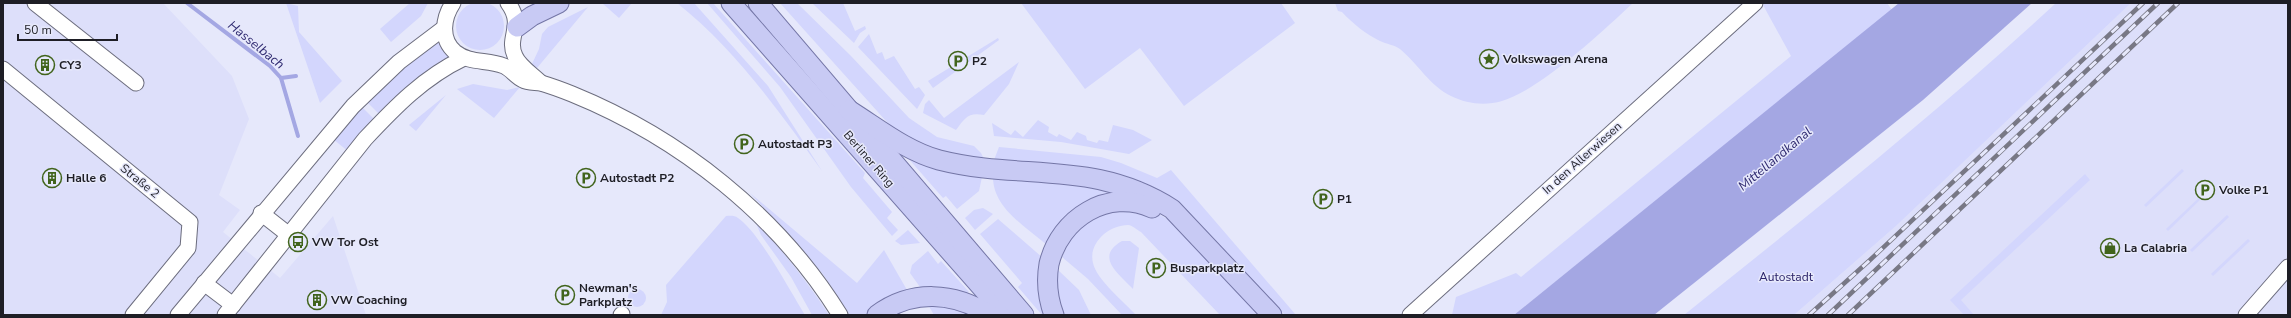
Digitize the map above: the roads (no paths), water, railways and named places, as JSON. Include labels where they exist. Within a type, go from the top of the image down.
[{"type":"main road","points":[[514,35],[532,16],[559,3]]},
{"type":"main road","name":"Berliner Ring","points":[[731,3],[1006,315]]},
{"type":"main road","name":"Berliner Ring","points":[[758,3],[1024,315]]},
{"type":"main road","points":[[849,110],[914,151],[939,159],[988,168],[1065,173],[1107,180],[1158,200],[1172,209],[1272,315]]},
{"type":"main road","points":[[1054,315],[1049,298],[1052,257],[1067,229],[1080,216],[1108,202],[1130,201],[1146,205],[1168,214],[1198,236]]},
{"type":"main road","points":[[877,315],[903,301],[934,296],[964,301],[990,315]]},
{"type":"street","points":[[35,3],[136,83]]},
{"type":"street","points":[[453,3],[446,13],[444,28],[447,40],[454,51],[464,58],[475,62],[487,62],[505,66],[524,81],[541,83],[571,93],[632,122],[669,144],[709,171],[750,206],[767,223],[814,278],[840,315]]},
{"type":"street","points":[[508,3],[514,11],[515,57],[541,83]]},
{"type":"street","name":"In den Allerwiesen","points":[[1410,315],[1755,3]]},
{"type":"street","points":[[178,315],[261,213],[353,106],[399,62],[444,28]]},
{"type":"street","points":[[487,62],[502,55],[514,35]]},
{"type":"street","points":[[204,283],[229,310],[365,139],[387,115],[440,70],[464,58]]},
{"type":"street","name":"Straße 2","points":[[3,69],[190,222],[188,248],[133,315]]},
{"type":"street","points":[[261,213],[289,235]]},
{"type":"street","points":[[2246,315],[2288,267]]},
{"type":"water","name":"Mittellandkanal","points":[[1899,3],[2032,3],[1923,100],[1654,315],[1514,315]]},
{"type":"waterway","name":"Hasselbach","points":[[187,3],[270,66],[281,78],[296,76]]},
{"type":"waterway","points":[[281,78],[298,136]]},
{"type":"railway","points":[[1809,315],[1870,260],[2143,3]]},
{"type":"railway","points":[[1828,315],[2158,3]]},
{"type":"railway","points":[[1848,315],[2178,3]]},
{"type":"place","name":"Volkswagen Arena","points":[[1489,59]]},
{"type":"place","name":"P2","points":[[958,61]]},
{"type":"place","name":"CY3","points":[[45,65]]},
{"type":"place","name":"Autostadt P3","points":[[744,144]]},
{"type":"place","name":"Halle 6","points":[[52,178]]},
{"type":"place","name":"Autostadt P2","points":[[586,178]]},
{"type":"place","name":"Volke P1","points":[[2205,190]]},
{"type":"place","name":"P1","points":[[1323,199]]},
{"type":"place","name":"VW Tor Ost","points":[[298,242]]},
{"type":"place","name":"La Calabria","points":[[2110,248]]},
{"type":"place","name":"Busparkplatz","points":[[1156,268]]},
{"type":"place","name":"Newman's Parkplatz","points":[[565,295]]},
{"type":"place","name":"VW Coaching","points":[[317,300]]},
{"type":"park label","name":"Autostadt","points":[[1786,277]]}]
